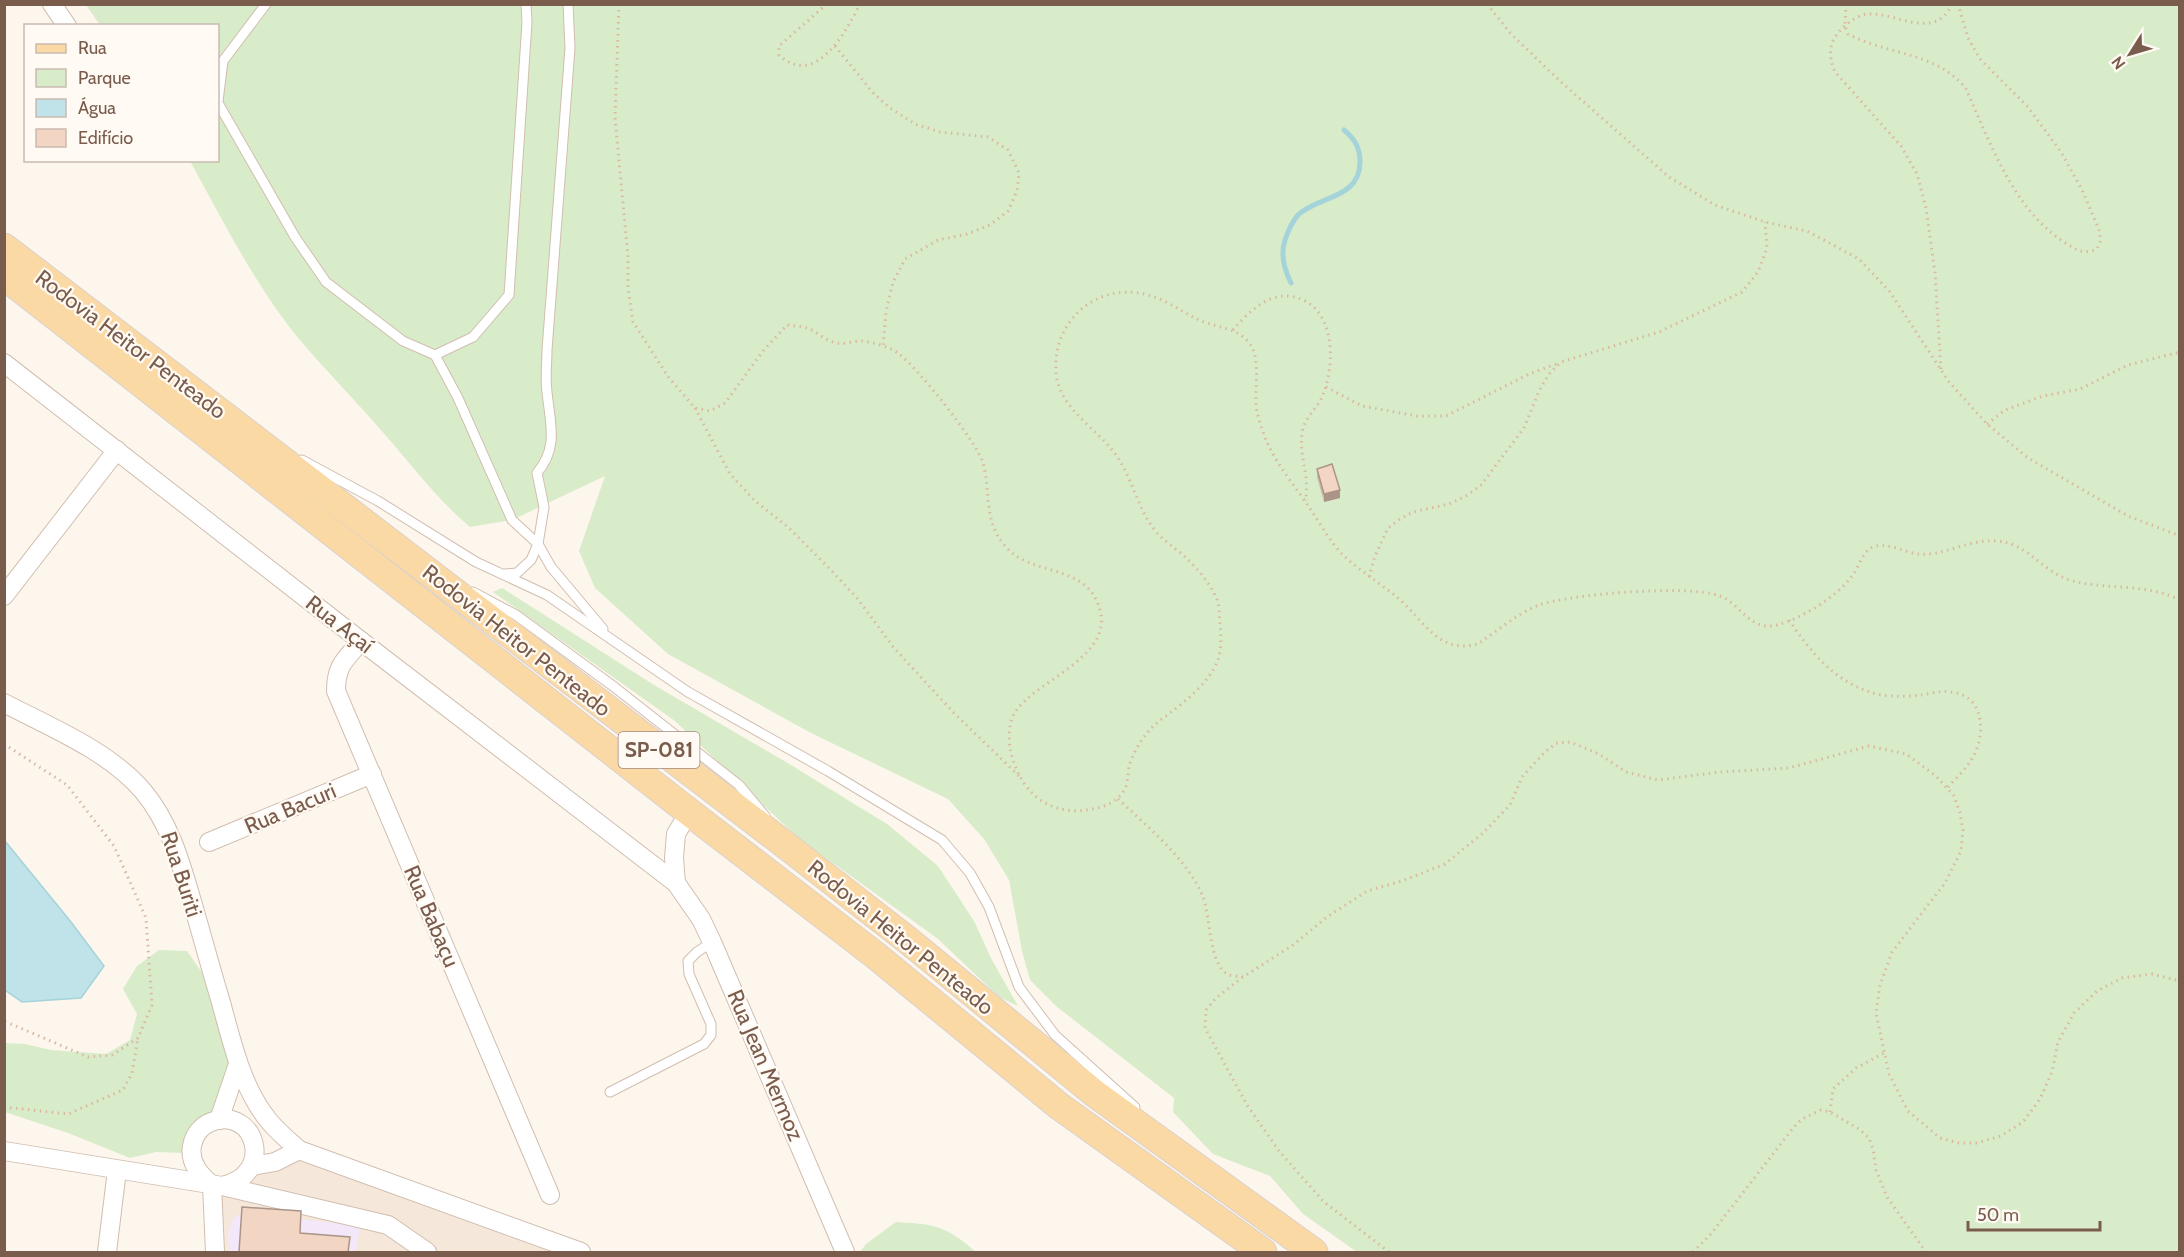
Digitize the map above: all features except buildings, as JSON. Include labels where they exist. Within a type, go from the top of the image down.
[{"type":"main road","name":"Rodovia Heitor Penteado","points":[[4,247],[788,847],[910,942],[1094,1093],[1314,1252]]},
{"type":"main road","name":"Rodovia Heitor Penteado","points":[[4,276],[875,955],[1059,1106],[1263,1252]]},
{"type":"street","points":[[52,4],[66,24]]},
{"type":"street","name":"Rua Açaí","points":[[4,363],[676,883]]},
{"type":"street","points":[[4,596],[117,450]]},
{"type":"street","name":"Rua Babaçu","points":[[362,641],[344,660],[336,673],[336,691],[550,1195]]},
{"type":"street","name":"Rua Buriti","points":[[4,703],[72,738],[118,768],[142,790],[163,819],[178,856],[238,1064],[269,1121],[299,1150]]},
{"type":"street","name":"Rua Bacuri","points":[[209,842],[372,774]]},
{"type":"street","points":[[676,883],[674,858],[676,834],[689,812]]},
{"type":"street","name":"Rua Jean Mermoz","points":[[676,883],[701,919],[712,942],[845,1252]]},
{"type":"street","points":[[219,1120],[238,1064]]},
{"type":"street","points":[[249,1131],[256,1122],[257,1102]]},
{"type":"street","points":[[219,1120],[235,1122],[249,1131],[256,1148],[252,1166],[240,1180],[217,1186],[197,1171],[191,1150],[194,1139],[209,1123],[219,1120]]},
{"type":"street","points":[[160,1176],[182,1160],[191,1150]]},
{"type":"street","points":[[252,1166],[275,1162],[299,1150],[581,1252]]},
{"type":"street","points":[[4,1151],[217,1186],[388,1225],[427,1252]]},
{"type":"street","points":[[106,1252],[117,1170]]},
{"type":"street","points":[[215,1252],[217,1186]]},
{"type":"lane","points":[[219,94],[223,61],[266,4]]},
{"type":"lane","points":[[435,355],[473,337],[509,295],[527,22],[526,4]]},
{"type":"lane","points":[[504,574],[517,573],[531,560],[538,544],[544,507],[537,473],[544,464],[551,447],[551,423],[546,390],[547,350],[570,48],[568,4]]},
{"type":"lane","points":[[219,104],[289,227],[326,282],[403,341],[435,355],[458,398],[512,520],[538,544],[552,567],[610,637]]},
{"type":"lane","points":[[238,426],[378,501],[476,562],[547,595],[688,692],[828,771],[942,840],[970,873],[989,907],[1019,987],[1055,1035],[1142,1114]]},
{"type":"lane","points":[[610,1092],[704,1044],[711,1035],[711,1024],[689,974],[688,961],[712,942]]},
{"type":"lane","points":[[1151,1122],[1221,1186]]},
{"type":"path","points":[[619,4],[615,118],[628,257],[628,288],[633,322],[669,378],[695,408],[730,474],[754,500],[789,528],[828,567],[857,598],[894,648],[954,713],[1022,779]]},
{"type":"path","points":[[827,4],[779,46],[779,54],[785,60],[804,66],[814,64],[835,46],[861,4]]},
{"type":"path","points":[[1487,4],[1511,34],[1561,82],[1669,177],[1715,205],[1765,222],[1807,231],[1859,259],[1890,292],[1941,370],[1987,424],[2028,458],[2128,516],[2179,537]]},
{"type":"path","points":[[1846,4],[1845,26],[1848,34],[1920,58],[1950,72],[1959,80],[1966,89],[2006,173],[2030,211],[2057,238],[2078,251],[2087,253],[2097,249],[2101,240],[2099,230],[2083,192],[2061,152],[2028,107],[1980,59],[1968,38],[1958,4]]},
{"type":"path","points":[[1941,370],[1935,273],[1926,208],[1917,174],[1901,146],[1835,72],[1831,63],[1834,35],[1855,18],[1868,14],[1919,23],[1936,22],[1945,16],[1952,4]]},
{"type":"path","points":[[835,46],[874,94],[890,108],[915,124],[940,132],[988,137],[1008,150],[1019,173],[1017,191],[1008,211],[990,225],[967,234],[938,240],[905,259],[892,282],[886,312],[883,347]]},
{"type":"path","points":[[1326,387],[1362,406],[1417,416],[1446,416],[1529,374],[1659,332],[1742,292],[1758,272],[1767,248],[1765,222]]},
{"type":"path","points":[[695,408],[710,411],[725,403],[763,351],[787,325],[807,328],[837,345],[864,341],[897,352],[928,386],[970,438],[983,460],[989,516],[1002,543],[1011,553],[1077,579],[1088,587],[1100,607],[1102,621],[1090,650],[1016,710],[1009,727],[1014,764],[1022,779],[1032,794],[1046,804],[1060,809],[1086,810],[1110,804],[1118,799],[1128,780],[1130,766],[1136,752],[1150,727],[1191,695],[1205,681],[1217,663],[1221,633],[1218,601],[1202,574],[1155,532],[1127,470],[1112,450],[1063,398],[1056,377],[1057,355],[1062,335],[1072,317],[1090,302],[1107,294],[1123,292],[1144,294],[1176,307],[1194,318],[1233,330],[1249,343],[1255,356],[1257,412],[1268,444],[1306,503],[1340,552],[1398,598],[1424,627],[1452,645],[1468,647],[1478,644],[1539,605],[1600,594],[1671,591],[1717,594],[1730,600],[1750,621],[1760,626],[1776,625],[1816,606],[1838,591],[1853,576],[1867,552],[1873,547],[1900,549],[1919,554],[1933,553],[1980,541],[2011,544],[2029,552],[2039,564],[2055,575],[2074,581],[2163,593],[2180,600]]},
{"type":"path","points":[[1233,330],[1243,318],[1270,298],[1283,294],[1305,299],[1315,306],[1326,325],[1330,369],[1321,400],[1311,412],[1303,429],[1301,451],[1306,480],[1306,503]]},
{"type":"path","points":[[1987,424],[2005,410],[2043,396],[2080,388],[2128,365],[2180,352]]},
{"type":"path","points":[[1369,577],[1375,556],[1388,528],[1413,512],[1449,504],[1466,496],[1481,485],[1524,428],[1539,391],[1549,374],[1561,362]]},
{"type":"path","points":[[1789,620],[1807,647],[1829,669],[1871,693],[1916,696],[1954,692],[1972,702],[1980,712],[1982,722],[1977,750],[1966,768],[1947,788]]},
{"type":"path","points":[[1389,1252],[1324,1202],[1279,1151],[1247,1105],[1210,1038],[1205,1028],[1206,1010],[1216,998],[1243,977],[1293,945],[1327,917],[1367,891],[1402,881],[1445,864],[1483,832],[1510,805],[1522,777],[1556,743],[1570,742],[1599,754],[1626,772],[1658,780],[1700,774],[1789,768],[1869,746],[1906,754],[1936,776],[1954,796],[1960,813],[1963,830],[1961,851],[1945,883],[1892,952],[1880,985],[1876,1013],[1889,1074],[1908,1111],[1940,1138],[1959,1143],[1976,1143],[2001,1136],[2023,1122],[2040,1099],[2052,1072],[2058,1042],[2074,1013],[2097,991],[2122,978],[2151,974],[2180,981]]},
{"type":"path","points":[[4,744],[67,785],[114,846],[146,918],[152,1005],[138,1038],[132,1073],[123,1090],[68,1114],[4,1107]]},
{"type":"path","points":[[1118,799],[1187,869],[1204,900],[1214,952],[1219,964],[1229,975],[1243,977]]},
{"type":"path","points":[[4,1021],[88,1057],[112,1055],[138,1038]]},
{"type":"path","points":[[1830,1112],[1833,1089],[1856,1068],[1884,1053]]},
{"type":"path","points":[[1693,1252],[1711,1234],[1792,1128],[1802,1119],[1821,1110],[1830,1112],[1859,1129],[1869,1138],[1873,1149],[1875,1170],[1887,1197],[1926,1252]]},
{"type":"shaded area","points":[[297,1155],[566,1252],[223,1252],[221,1191]]},
{"type":"shaded area","points":[[248,1213],[360,1226],[356,1252],[229,1252],[228,1234],[232,1221],[237,1215]]},
{"type":"green space","points":[[86,5],[2179,5],[2179,1252],[1357,1252],[1303,1214],[1270,1176],[1213,1154],[1173,1112],[1174,1098],[1056,1006],[1030,980],[1022,951],[1009,880],[984,839],[948,799],[811,733],[668,654],[595,588],[579,551],[605,476],[512,520],[470,527],[447,506],[283,319],[240,252],[191,162],[219,162],[219,24],[99,24]]},
{"type":"green space","points":[[502,588],[654,685],[887,824],[938,866],[974,921],[992,960],[1018,1006],[999,997],[938,939],[797,837],[675,721],[493,592]]},
{"type":"green space","points":[[159,950],[187,951],[203,974],[217,999],[239,1082],[183,1153],[156,1152],[130,1158],[68,1133],[5,1112],[4,1043],[25,1044],[51,1050],[106,1054],[130,1040],[137,1014],[123,989],[137,966]]},
{"type":"green space","points":[[896,1222],[939,1228],[976,1252],[860,1252],[866,1244]]},
{"type":"water","points":[[5,841],[104,966],[81,998],[22,1002],[5,990]]},
{"type":"waterway","points":[[1291,283],[1283,257],[1290,227],[1298,215],[1306,209],[1346,190],[1358,174],[1360,162],[1358,148],[1344,130]]}]
